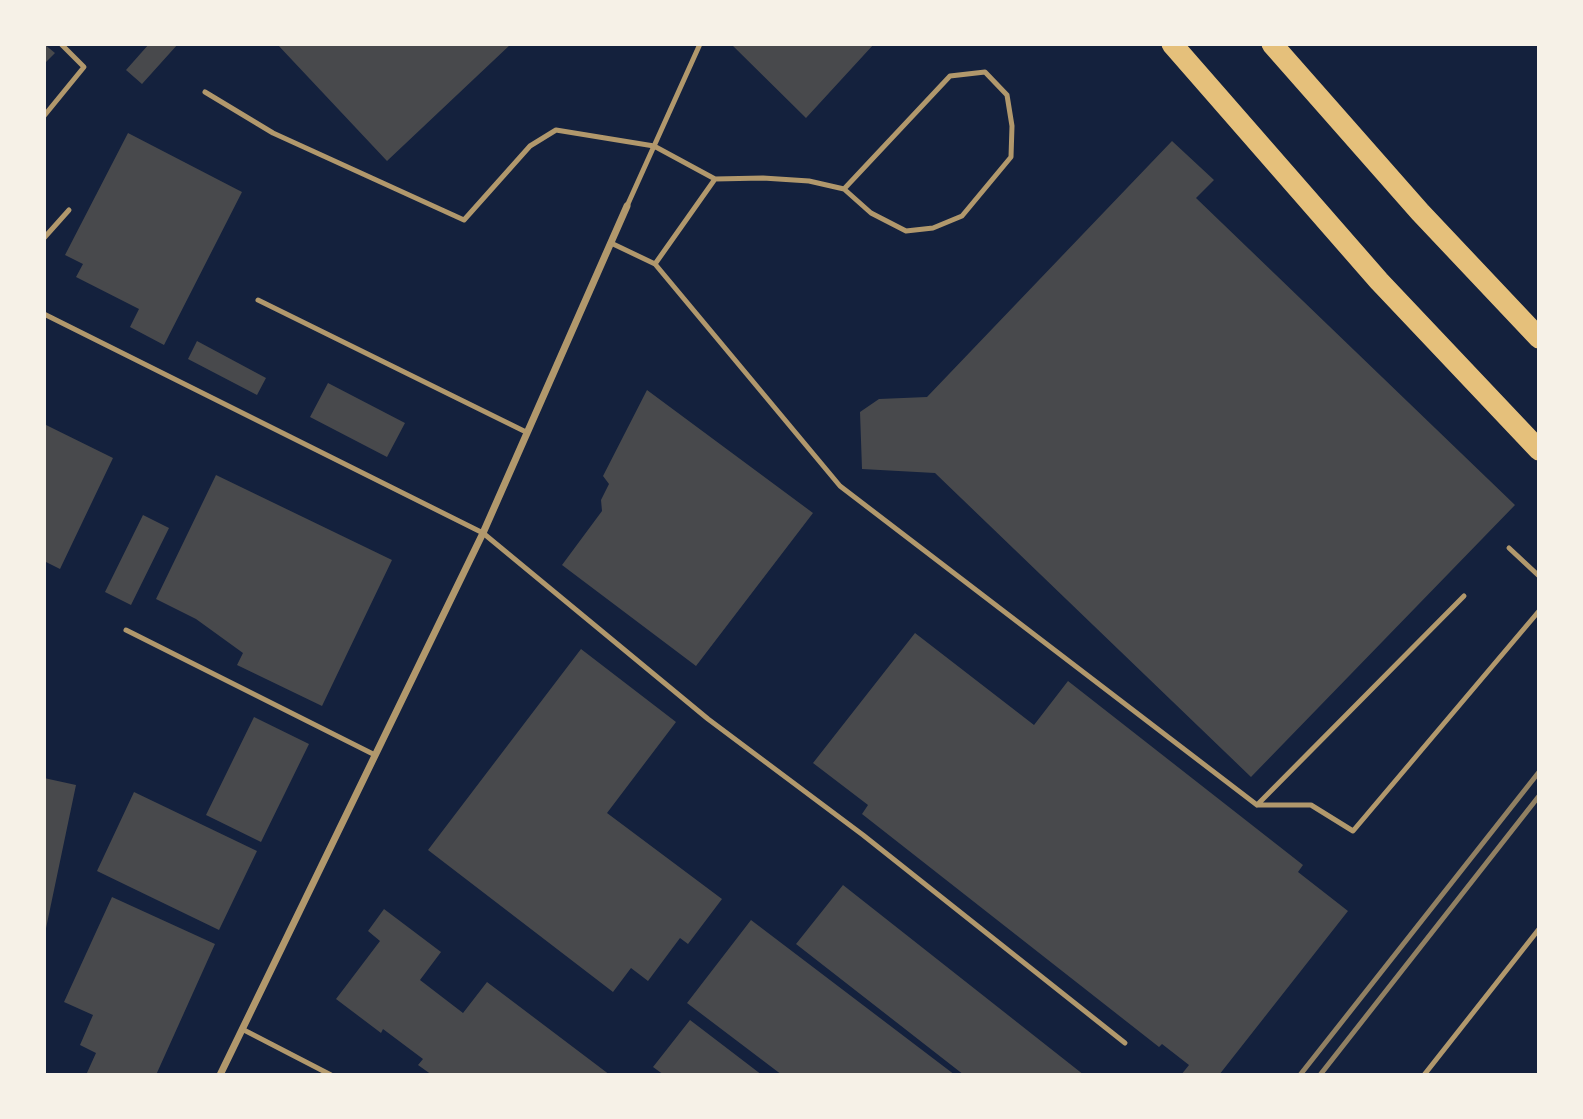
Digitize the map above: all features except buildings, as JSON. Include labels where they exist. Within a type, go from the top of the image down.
[{"type":"highway","points":[[1172,44],[1370,271],[1539,450]]},
{"type":"highway","points":[[1272,44],[1420,212],[1539,338]]},
{"type":"street","points":[[220,1075],[483,533],[627,206]]},
{"type":"lane","points":[[44,116],[84,67],[61,44]]},
{"type":"lane","points":[[627,206],[700,44]]},
{"type":"lane","points":[[205,92],[273,133],[464,220],[530,146],[556,130],[654,146],[715,179],[809,181],[844,189],[871,213],[906,231],[933,228],[962,216],[1011,157],[1013,126],[1007,94],[985,72],[950,76],[844,189]]},
{"type":"lane","points":[[654,264],[715,179]]},
{"type":"lane","points":[[44,238],[69,210]]},
{"type":"lane","points":[[611,243],[654,264],[839,486],[1257,805],[1311,805],[1353,831],[1539,611]]},
{"type":"lane","points":[[258,300],[527,432]]},
{"type":"lane","points":[[44,314],[483,533],[708,719],[863,835],[1125,1043]]},
{"type":"lane","points":[[1509,548],[1539,576]]},
{"type":"lane","points":[[1257,805],[1464,596]]},
{"type":"lane","points":[[126,630],[375,755]]},
{"type":"lane","points":[[1424,1075],[1539,929]]},
{"type":"lane","points":[[242,1029],[331,1075]]},
{"type":"railway","points":[[1300,1075],[1539,772]]},
{"type":"railway","points":[[1320,1075],[1539,796]]}]
